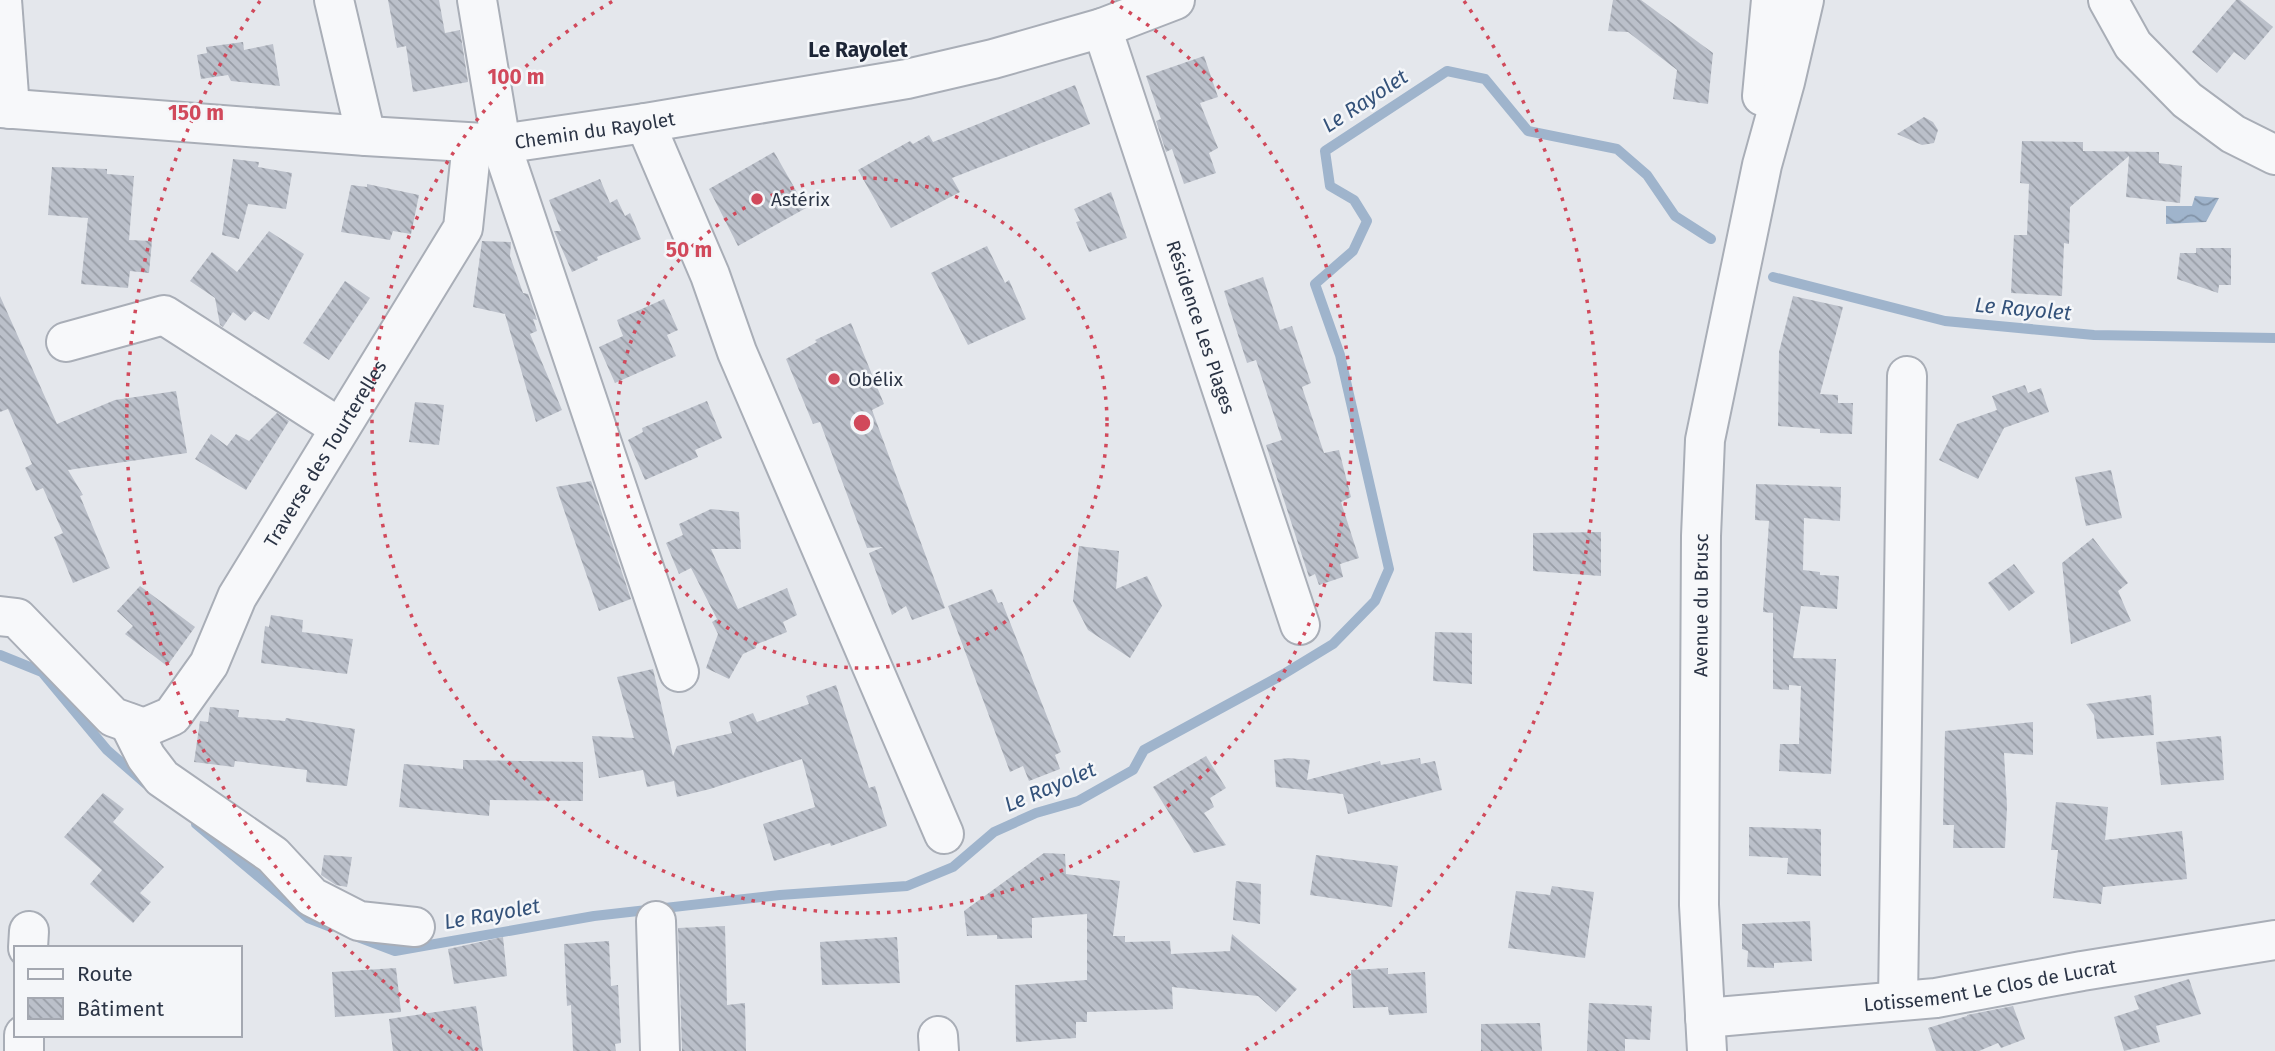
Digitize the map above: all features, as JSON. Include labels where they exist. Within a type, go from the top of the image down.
[{"type":"street","points":[[2,0],[5,108]]},
{"type":"street","points":[[334,0],[366,136]]},
{"type":"street","points":[[477,0],[487,144],[680,672]]},
{"type":"street","name":"Chemin du Rayolet","points":[[5,108],[487,144],[645,123],[907,79],[993,59],[1102,28],[1175,0]]},
{"type":"street","name":"Avenue du Brusc","points":[[1762,165],[1762,87],[1771,0]]},
{"type":"street","name":"Avenue du Brusc","points":[[1706,1034],[1699,905],[1701,536],[1705,440],[1762,165],[1804,0]]},
{"type":"street","points":[[2108,0],[2133,45],[2187,100],[2233,134],[2275,155]]},
{"type":"street","name":"Résidence Les Plages","points":[[1102,28],[1300,625]]},
{"type":"street","points":[[645,123],[709,275],[737,352],[944,834]]},
{"type":"street","name":"Traverse des Tourterelles","points":[[129,723],[144,729],[172,716],[209,664],[237,597],[463,228],[487,144]]},
{"type":"street","points":[[66,342],[164,315],[340,428]]},
{"type":"street","points":[[1898,1001],[1906,376]]},
{"type":"street","points":[[0,616],[17,618],[113,717],[129,723],[146,757],[162,778],[274,855],[312,897],[359,921],[415,927]]},
{"type":"street","points":[[656,920],[660,1051]]},
{"type":"street","name":"Lotissement Le Clos de Lucrat","points":[[1706,1034],[2275,940]]},
{"type":"water","points":[[2195,196],[2219,198],[2206,222],[2166,224],[2166,206],[2192,206]]},
{"type":"building","points":[[388,0],[439,0],[445,33],[460,30],[468,82],[413,92],[406,46],[397,48]]},
{"type":"building","points":[[1613,0],[1641,0],[1713,53],[1708,104],[1673,99],[1677,70],[1628,32],[1608,31]]},
{"type":"building","points":[[2236,0],[2240,0],[2273,27],[2245,60],[2234,52],[2217,73],[2192,52]]},
{"type":"building","points":[[243,42],[244,50],[273,44],[280,86],[231,81],[228,75],[201,79],[197,55],[207,53],[206,47]]},
{"type":"building","points":[[1204,56],[1218,97],[1200,103],[1218,148],[1209,153],[1216,173],[1184,184],[1172,149],[1166,152],[1156,121],[1161,119],[1146,76]]},
{"type":"building","points":[[1075,85],[1090,124],[952,178],[960,192],[891,228],[858,170],[910,141],[913,144],[929,135],[933,142]]},
{"type":"building","points":[[1924,117],[1933,122],[1938,130],[1934,143],[1922,145],[1897,134]]},
{"type":"building","points":[[2022,141],[2083,142],[2083,151],[2159,152],[2159,163],[2182,166],[2180,203],[2126,197],[2129,156],[2070,207],[2069,244],[2064,243],[2062,296],[2011,293],[2014,235],[2027,235],[2029,184],[2020,183]]},
{"type":"building","name":"Astérix","points":[[774,152],[806,208],[738,246],[709,189]]},
{"type":"building","points":[[233,159],[259,162],[258,167],[292,173],[286,209],[248,204],[239,239],[222,235]]},
{"type":"building","points":[[52,167],[107,169],[107,174],[134,176],[129,240],[152,241],[149,273],[130,271],[128,288],[81,284],[88,218],[48,215]]},
{"type":"building","points":[[600,179],[610,203],[617,199],[625,216],[630,213],[641,239],[597,257],[598,260],[572,272],[554,231],[561,231],[549,200]]},
{"type":"building","points":[[367,184],[419,195],[411,234],[393,231],[390,240],[341,232],[351,185],[367,187]]},
{"type":"building","points":[[1111,192],[1127,238],[1089,252],[1076,222],[1080,221],[1074,209]]},
{"type":"building","points":[[269,231],[304,254],[269,320],[254,311],[245,321],[233,312],[223,327],[220,325],[215,298],[190,281],[212,252],[237,272]]},
{"type":"building","points":[[482,241],[511,242],[510,256],[523,293],[528,294],[537,320],[533,319],[537,331],[530,334],[562,410],[536,422],[505,314],[473,307]]},
{"type":"building","points":[[987,246],[1005,283],[1009,280],[1026,319],[968,345],[931,273]]},
{"type":"building","points":[[2196,248],[2231,248],[2231,285],[2219,285],[2218,293],[2177,279],[2180,253],[2196,253]]},
{"type":"building","points":[[1263,277],[1280,330],[1292,326],[1311,383],[1302,387],[1324,453],[1339,450],[1351,497],[1341,502],[1359,558],[1340,564],[1343,577],[1319,585],[1315,574],[1309,577],[1266,445],[1282,440],[1256,360],[1247,363],[1224,291]]},
{"type":"building","points":[[345,281],[370,298],[329,360],[303,343]]},
{"type":"building","points":[[0,296],[57,424],[115,400],[176,391],[187,453],[68,470],[83,495],[80,496],[110,568],[73,583],[54,537],[63,533],[43,488],[36,491],[25,468],[32,464],[8,409],[0,412]]},
{"type":"building","points":[[1793,296],[1843,307],[1820,394],[1838,395],[1838,403],[1853,403],[1852,434],[1820,433],[1820,429],[1778,426],[1779,352]]},
{"type":"building","points":[[664,299],[678,330],[667,335],[676,356],[615,383],[599,347],[623,336],[617,320]]},
{"type":"building","points":[[851,323],[884,404],[872,410],[945,608],[912,620],[906,606],[892,615],[869,553],[883,547],[867,548],[820,422],[813,424],[786,359],[817,342],[815,340]]},
{"type":"building","points":[[2025,385],[2028,393],[2041,388],[2049,412],[2004,428],[1978,479],[1939,460],[1957,424],[1997,410],[1992,396]]},
{"type":"building","points":[[707,401],[722,438],[695,450],[698,457],[645,480],[628,440],[643,432],[642,428]]},
{"type":"building","points":[[415,402],[444,405],[439,445],[409,442]]},
{"type":"building","points":[[277,413],[289,421],[246,490],[195,459],[211,434],[227,446],[236,434],[249,441]]},
{"type":"building","points":[[2111,470],[2122,518],[2086,526],[2075,477]]},
{"type":"building","points":[[591,481],[631,599],[599,611],[556,487]]},
{"type":"building","points":[[1756,484],[1841,487],[1840,521],[1804,518],[1803,570],[1820,572],[1820,575],[1839,576],[1837,609],[1801,606],[1793,658],[1836,659],[1831,774],[1779,771],[1780,744],[1799,744],[1801,686],[1789,685],[1789,690],[1773,689],[1773,613],[1763,612],[1769,521],[1755,520]]},
{"type":"building","points":[[711,509],[739,512],[741,549],[711,549],[738,609],[787,588],[797,615],[783,622],[787,632],[755,645],[756,648],[743,654],[729,679],[706,668],[718,634],[712,622],[717,619],[691,568],[679,574],[666,543],[683,535],[679,524]]},
{"type":"building","points":[[1601,532],[1601,576],[1533,571],[1533,533]]},
{"type":"building","points":[[2093,538],[2128,583],[2118,591],[2131,621],[2071,644],[2062,563]]},
{"type":"building","points":[[1079,546],[1119,551],[1116,589],[1147,576],[1162,606],[1130,658],[1088,630],[1073,601]]},
{"type":"building","points":[[2014,564],[2035,592],[2009,611],[1988,583]]},
{"type":"building","points":[[140,586],[195,627],[167,666],[125,634],[133,626],[117,611]]},
{"type":"building","points":[[992,589],[998,603],[1002,602],[1061,752],[1055,755],[1060,769],[1029,781],[1023,766],[1010,772],[948,606]]},
{"type":"building","points":[[271,615],[303,620],[302,632],[353,639],[347,674],[261,663],[265,626],[269,627]]},
{"type":"building","points":[[1435,632],[1472,633],[1472,684],[1433,681]]},
{"type":"building","points":[[653,669],[673,756],[677,746],[732,733],[729,722],[753,713],[757,722],[809,704],[806,696],[836,685],[869,788],[875,786],[887,826],[831,846],[830,843],[774,861],[763,824],[815,807],[802,759],[677,797],[674,781],[647,787],[643,770],[599,778],[592,736],[634,738],[617,677]]},
{"type":"building","points":[[2151,695],[2154,735],[2097,739],[2094,715],[2086,704]]},
{"type":"building","points":[[210,707],[239,710],[238,717],[285,721],[286,718],[355,729],[347,786],[306,782],[307,770],[235,761],[234,767],[194,762],[200,721],[208,722]]},
{"type":"building","points":[[2033,722],[2033,755],[2004,753],[2007,807],[2005,848],[1953,848],[1954,825],[1943,825],[1945,731]]},
{"type":"building","points":[[2221,736],[2224,780],[2161,785],[2156,742]]},
{"type":"building","points":[[1206,756],[1226,788],[1210,798],[1214,807],[1204,813],[1226,845],[1194,853],[1153,787]]},
{"type":"building","points":[[1420,758],[1421,764],[1435,761],[1442,790],[1348,814],[1343,794],[1276,787],[1274,760],[1310,760],[1307,780],[1380,761],[1381,765]]},
{"type":"building","points":[[463,760],[583,762],[583,801],[490,800],[489,816],[399,807],[404,764],[463,769]]},
{"type":"building","points":[[103,793],[124,809],[113,822],[164,867],[140,893],[151,902],[133,923],[90,884],[102,870],[64,837]]},
{"type":"building","points":[[2056,802],[2108,807],[2105,840],[2182,831],[2187,879],[2103,887],[2101,904],[2053,898],[2058,850],[2051,850]]},
{"type":"building","points":[[1749,827],[1821,829],[1821,876],[1787,874],[1788,858],[1749,856]]},
{"type":"building","points":[[1044,853],[1065,854],[1066,874],[1120,881],[1113,936],[1125,936],[1125,942],[1170,941],[1171,954],[1230,951],[1232,934],[1297,989],[1276,1012],[1258,996],[1172,987],[1173,1009],[1087,1012],[1087,1022],[1076,1022],[1076,1038],[1016,1042],[1015,985],[1087,980],[1087,914],[1032,918],[1032,938],[997,939],[997,935],[967,936],[964,911]]},
{"type":"building","points":[[324,855],[352,857],[347,887],[336,885],[321,875]]},
{"type":"building","points":[[1316,855],[1398,866],[1392,907],[1310,895]]},
{"type":"building","points":[[1236,881],[1261,884],[1260,924],[1233,920]]},
{"type":"building","points":[[1552,886],[1594,892],[1585,958],[1508,948],[1516,891],[1550,895]]},
{"type":"building","points":[[1810,921],[1812,961],[1774,963],[1774,968],[1747,967],[1748,951],[1742,949],[1742,924]]},
{"type":"building","points":[[725,926],[727,1005],[745,1003],[746,1051],[682,1051],[678,928]]},
{"type":"building","points":[[503,937],[507,976],[454,984],[448,949]]},
{"type":"building","points":[[897,937],[900,983],[822,985],[820,942]]},
{"type":"building","points":[[609,941],[611,986],[618,985],[621,1043],[615,1044],[616,1051],[573,1051],[571,1005],[567,1006],[564,944]]},
{"type":"building","points":[[396,968],[401,1012],[335,1017],[332,972]]},
{"type":"building","points":[[1388,968],[1388,974],[1425,972],[1427,1013],[1389,1015],[1388,1007],[1353,1008],[1351,970]]},
{"type":"building","points":[[2189,979],[2201,1014],[2156,1026],[2160,1042],[2124,1051],[2114,1017],[2139,1009],[2134,996]]},
{"type":"building","points":[[1589,1003],[1652,1006],[1650,1040],[1625,1039],[1625,1051],[1587,1051]]},
{"type":"building","points":[[476,1006],[483,1051],[393,1051],[389,1019]]},
{"type":"building","points":[[2013,1006],[2025,1039],[2001,1048],[1998,1043],[1979,1051],[1936,1051],[1928,1028],[1967,1015]]},
{"type":"building","points":[[1540,1023],[1542,1051],[1481,1051],[1481,1024]]},
{"type":"waterway","name":"Le Rayolet","points":[[358,937],[395,951],[594,916],[780,895],[907,886],[953,867],[994,832],[1036,813],[1078,801],[1133,770],[1144,750],[1333,644],[1375,601],[1389,569],[1340,355],[1315,284],[1353,251],[1367,221],[1354,200],[1330,186],[1325,151],[1447,71],[1485,79],[1528,131],[1617,149],[1647,175],[1675,216],[1711,239]]},
{"type":"waterway","name":"Le Rayolet","points":[[1773,277],[1945,321],[2094,335],[2275,338]]},
{"type":"waterway","name":"Le Rayolet","points":[[0,655],[42,672],[107,750],[146,784]]},
{"type":"waterway","name":"Le Rayolet","points":[[196,824],[308,918],[331,927]]},
{"type":"place","name":"Astérix","points":[[757,199]]},
{"type":"place","name":"Obélix","points":[[834,379]]},
{"type":"district","name":"Le Rayolet","points":[[858,50]]}]
